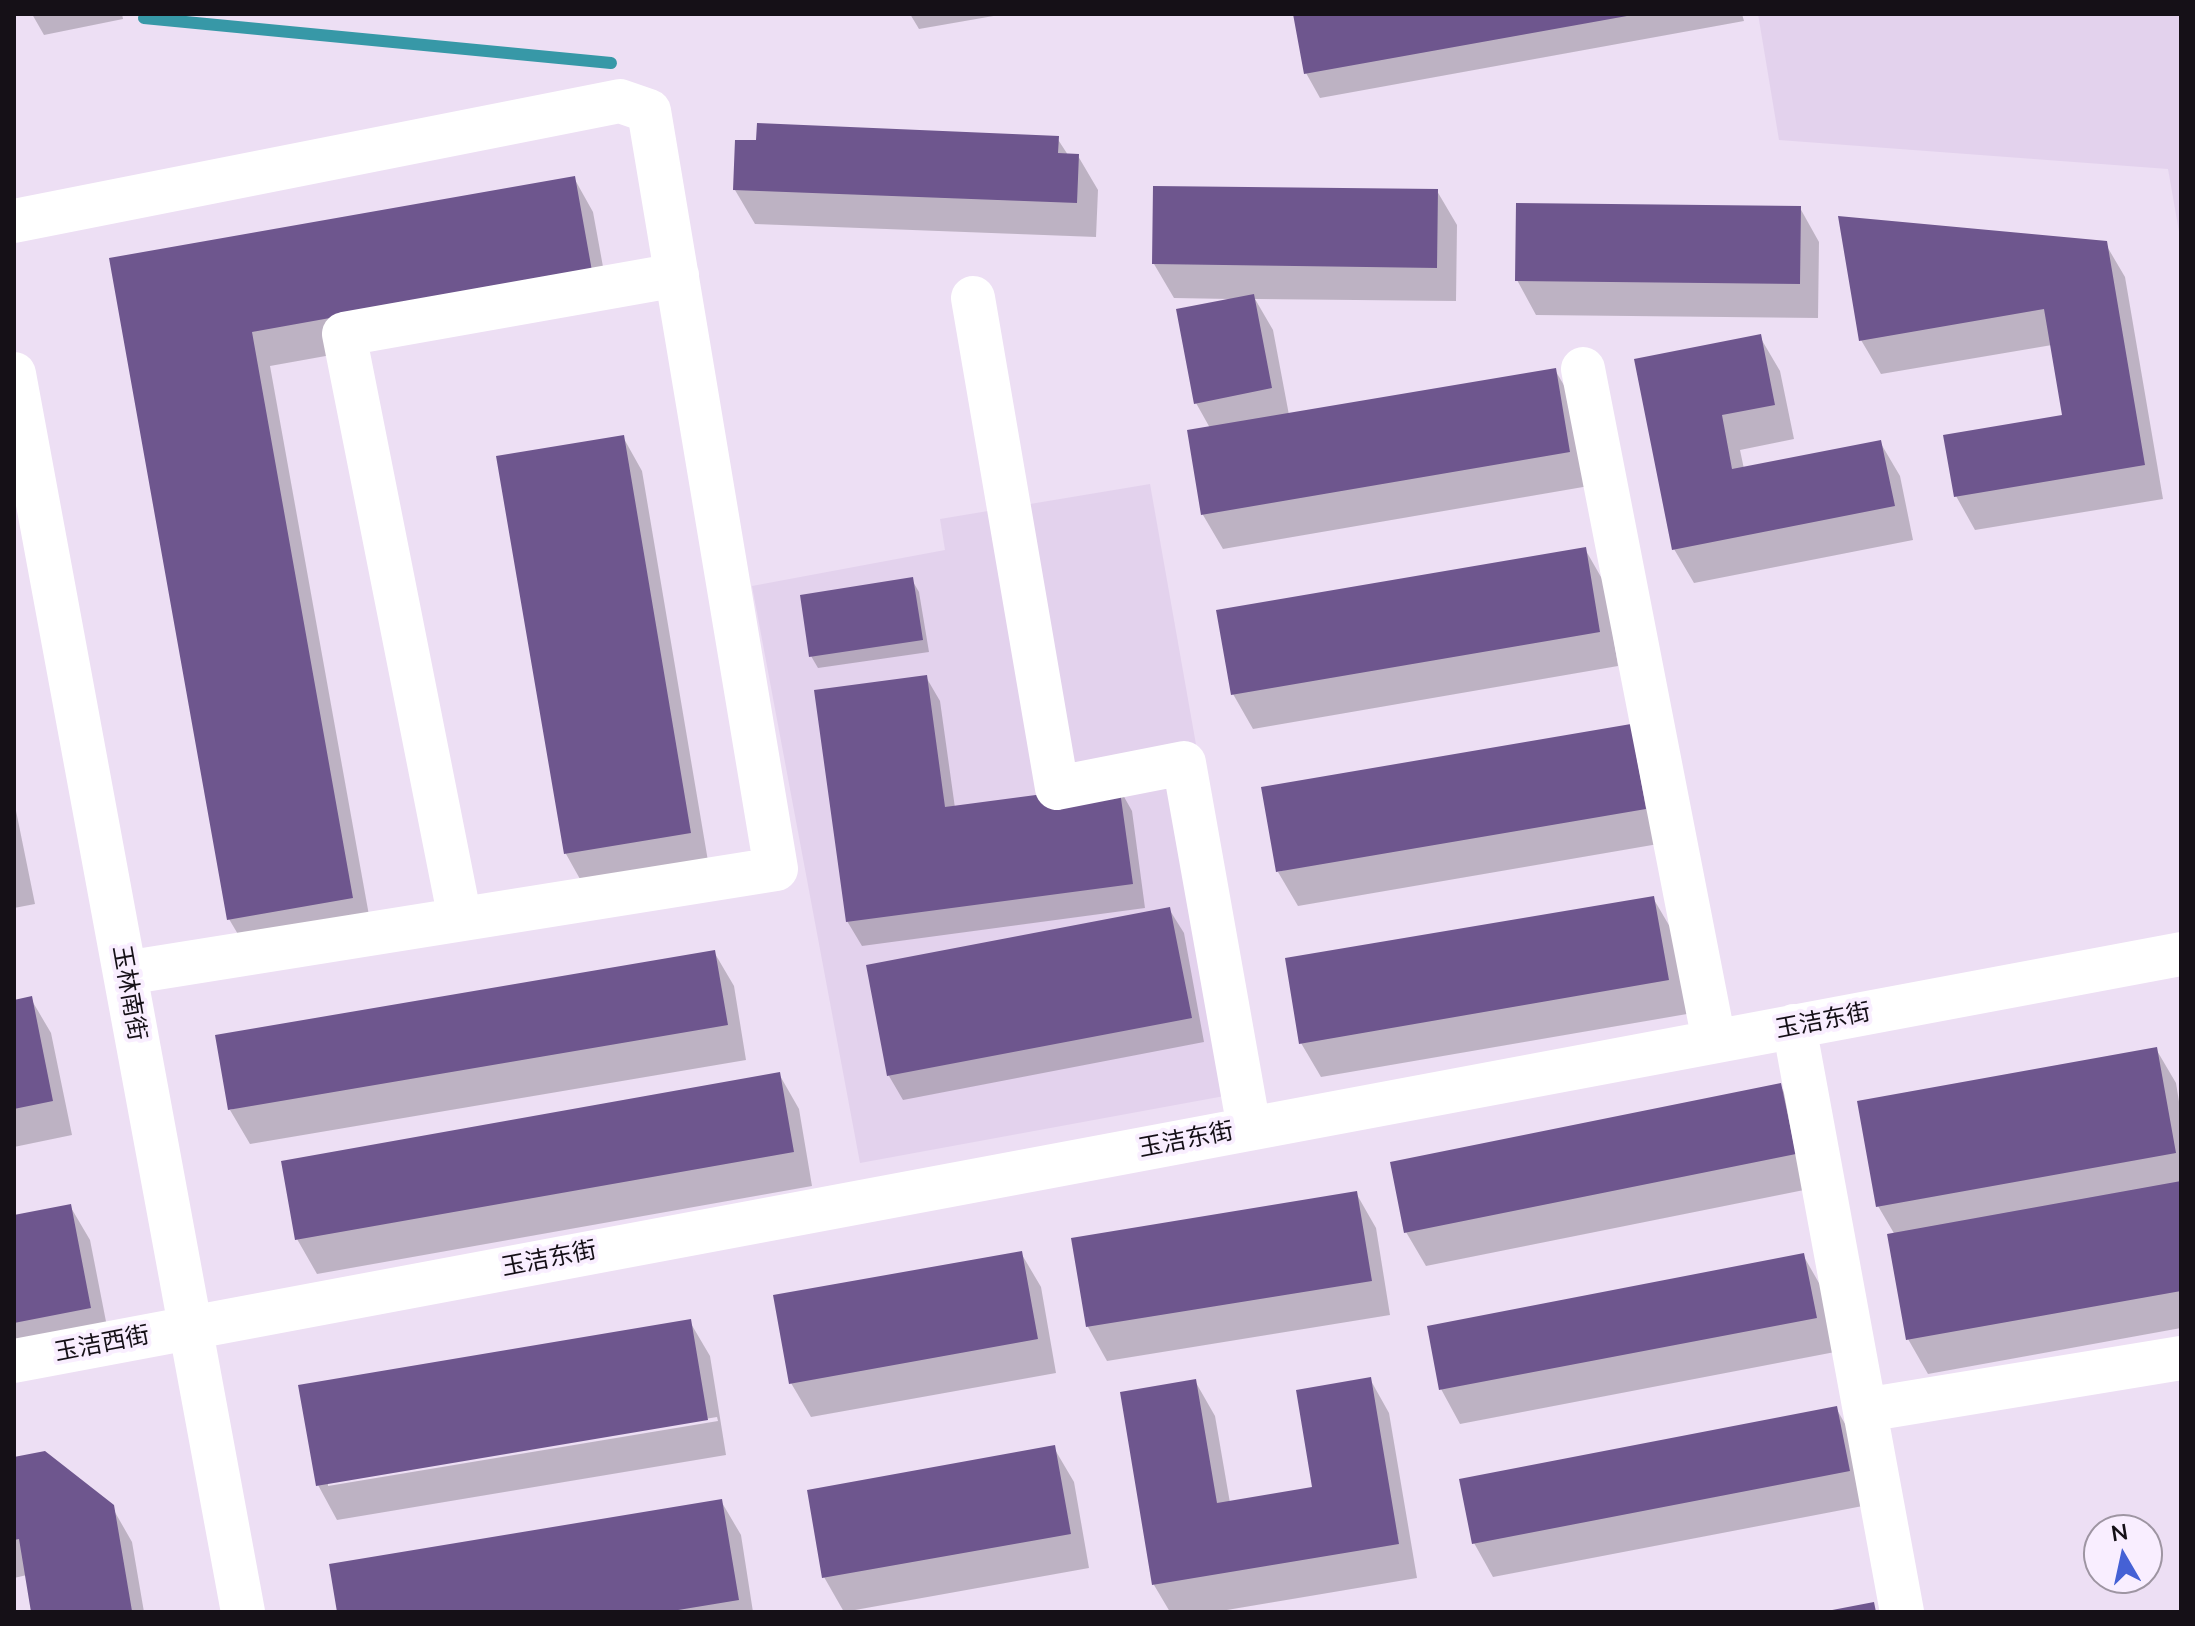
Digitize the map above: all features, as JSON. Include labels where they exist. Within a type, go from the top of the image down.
[{"type":"street","points":[[14,221],[620,101],[649,111],[776,869],[125,973]]},
{"type":"street","points":[[460,919],[344,334],[677,275]]},
{"type":"street","points":[[973,298],[1057,788],[1184,763],[1249,1128]]},
{"type":"street","points":[[1583,369],[1714,1041]]},
{"type":"street","name":"玉林南街","points":[[14,374],[243,1612]]},
{"type":"street","name":"玉洁东街","points":[[190,1327],[2181,954]]},
{"type":"street","points":[[1794,1026],[1902,1612]]},
{"type":"street","name":"玉洁西街","points":[[14,1361],[190,1327]]},
{"type":"street","points":[[1865,1410],[2181,1358]]},
{"type":"shaded area","points":[[1758,14],[2181,14],[2181,243],[2168,169],[1779,140]]},
{"type":"shaded area","points":[[1150,484],[1257,1090],[860,1163],[752,586],[945,550],[940,519]]},
{"type":"building","points":[[1293,14],[1627,14],[1627,16],[1304,74]]},
{"type":"building","points":[[757,123],[1059,136],[1058,153],[1079,154],[1077,203],[733,190],[735,140],[756,140]]},
{"type":"building","points":[[575,176],[592,271],[252,332],[353,898],[227,920],[109,258]]},
{"type":"building","points":[[1153,186],[1438,189],[1437,268],[1152,264]]},
{"type":"building","points":[[1516,203],[1801,206],[1800,284],[1515,281]]},
{"type":"building","points":[[1838,216],[2107,241],[2145,465],[1954,497],[1943,435],[2062,415],[2044,309],[1859,341]]},
{"type":"building","points":[[1254,294],[1272,388],[1194,404],[1176,309]]},
{"type":"building","points":[[1761,334],[1775,405],[1722,415],[1732,469],[1881,440],[1895,506],[1672,550],[1634,359]]},
{"type":"building","points":[[1556,368],[1570,452],[1201,515],[1187,430]]},
{"type":"building","points":[[624,435],[691,833],[564,854],[496,456]]},
{"type":"building","points":[[1586,547],[1600,632],[1231,695],[1216,610]]},
{"type":"building","points":[[913,577],[923,640],[809,657],[800,595]]},
{"type":"building","points":[[927,675],[945,807],[1119,784],[1133,884],[846,922],[814,690]]},
{"type":"building","points":[[1631,724],[1646,809],[1276,872],[1261,787]]},
{"type":"building","points":[[1654,896],[1669,980],[1299,1044],[1285,958]]},
{"type":"building","points":[[1170,907],[1192,1018],[887,1076],[866,965]]},
{"type":"building","points":[[715,950],[728,1025],[228,1110],[215,1035]]},
{"type":"building","points":[[32,996],[53,1101],[14,1109],[14,1000]]},
{"type":"building","points":[[2157,1047],[2176,1153],[1876,1207],[1857,1101]]},
{"type":"building","points":[[780,1072],[794,1152],[295,1240],[281,1161]]},
{"type":"building","points":[[1781,1083],[1796,1154],[1404,1233],[1390,1162]]},
{"type":"building","points":[[2181,1181],[2181,1291],[1906,1340],[1887,1234]]},
{"type":"building","points":[[1357,1191],[1372,1281],[1086,1327],[1071,1238]]},
{"type":"building","points":[[71,1204],[91,1308],[14,1323],[14,1215]]},
{"type":"building","points":[[1022,1251],[1038,1339],[789,1384],[773,1295]]},
{"type":"building","points":[[1804,1253],[1817,1318],[1439,1390],[1427,1326]]},
{"type":"building","points":[[691,1319],[708,1420],[316,1486],[298,1385]]},
{"type":"building","points":[[1371,1377],[1399,1544],[1152,1585],[1120,1392],[1196,1379],[1217,1503],[1312,1487],[1296,1390]]},
{"type":"building","points":[[1837,1406],[1850,1471],[1472,1544],[1459,1479]]},
{"type":"building","points":[[1055,1445],[1071,1534],[822,1578],[807,1490]]},
{"type":"building","points":[[45,1451],[114,1505],[132,1611],[31,1612],[19,1539],[14,1540],[14,1457]]},
{"type":"building","points":[[722,1499],[739,1600],[666,1612],[337,1612],[329,1564]]},
{"type":"building","points":[[1874,1602],[1876,1612],[1827,1612],[1827,1611]]},
{"type":"waterway","points":[[144,18],[611,63]]}]
